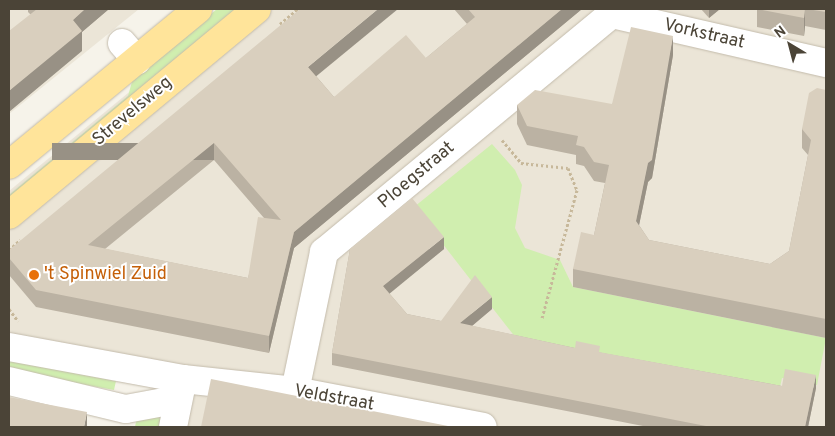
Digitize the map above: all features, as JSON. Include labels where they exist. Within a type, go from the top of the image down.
[{"type":"main road","points":[[9,165],[125,55],[198,9]]},
{"type":"main road","name":"Strevelsweg","points":[[9,215],[257,9]]},
{"type":"street","name":"Vorkstraat","points":[[615,11],[826,63]]},
{"type":"street","name":"Ploegstraat","points":[[295,391],[324,252],[615,11]]},
{"type":"street","name":"Veldstraat","points":[[9,346],[130,366],[183,379],[295,391],[478,427]]},
{"type":"street","points":[[125,418],[130,366]]},
{"type":"street","points":[[9,381],[125,418],[169,401],[183,379]]},
{"type":"street","points":[[174,427],[183,379]]},
{"type":"path","points":[[484,120],[521,163],[568,168],[577,190],[542,318]]},
{"type":"shaded area","points":[[9,9],[139,9],[9,114]]},
{"type":"shaded area","points":[[230,9],[826,9],[826,427],[152,427],[159,389],[9,362],[9,191]]},
{"type":"green space","points":[[217,9],[245,9],[9,205],[9,195],[128,96],[133,78]]},
{"type":"green space","points":[[492,144],[515,170],[522,185],[515,228],[525,248],[560,260],[573,287],[826,338],[817,385],[782,378],[778,396],[519,342],[414,207]]},
{"type":"green space","points":[[9,360],[116,381],[114,390],[9,371]]},
{"type":"green space","points":[[166,415],[163,427],[135,427],[137,416]]},
{"type":"building","points":[[37,9],[85,9],[73,20],[82,31],[9,91],[9,31]]},
{"type":"building","points":[[300,9],[378,9],[308,67],[334,97],[406,35],[426,58],[475,17],[468,9],[562,9],[294,232],[269,336],[36,290],[9,258],[9,250]],"holes":[[[214,143],[281,220],[258,217],[248,278],[88,245]]]},
{"type":"building","points":[[757,9],[805,9],[804,18]]},
{"type":"building","points":[[807,9],[826,9],[826,12]]},
{"type":"building","points":[[631,27],[673,36],[652,160],[648,163],[636,221],[649,240],[770,264],[789,251],[811,140],[802,129],[809,93],[817,88],[826,90],[826,319],[573,269],[581,232],[594,235],[609,165],[594,162],[584,147],[576,145],[578,136],[527,126],[517,105],[535,90],[612,104]]},
{"type":"building","points":[[412,198],[444,237],[383,286],[407,314],[441,321],[475,275],[492,297],[460,323],[575,348],[576,341],[600,346],[599,352],[782,386],[785,369],[816,375],[805,427],[711,427],[332,353],[350,249]]},
{"type":"building","points":[[211,379],[453,427],[201,427]]},
{"type":"building","points":[[9,397],[87,412],[84,427],[9,427]]},
{"type":"place","name":"'t Spinwiel Zuid","points":[[34,275]]}]
